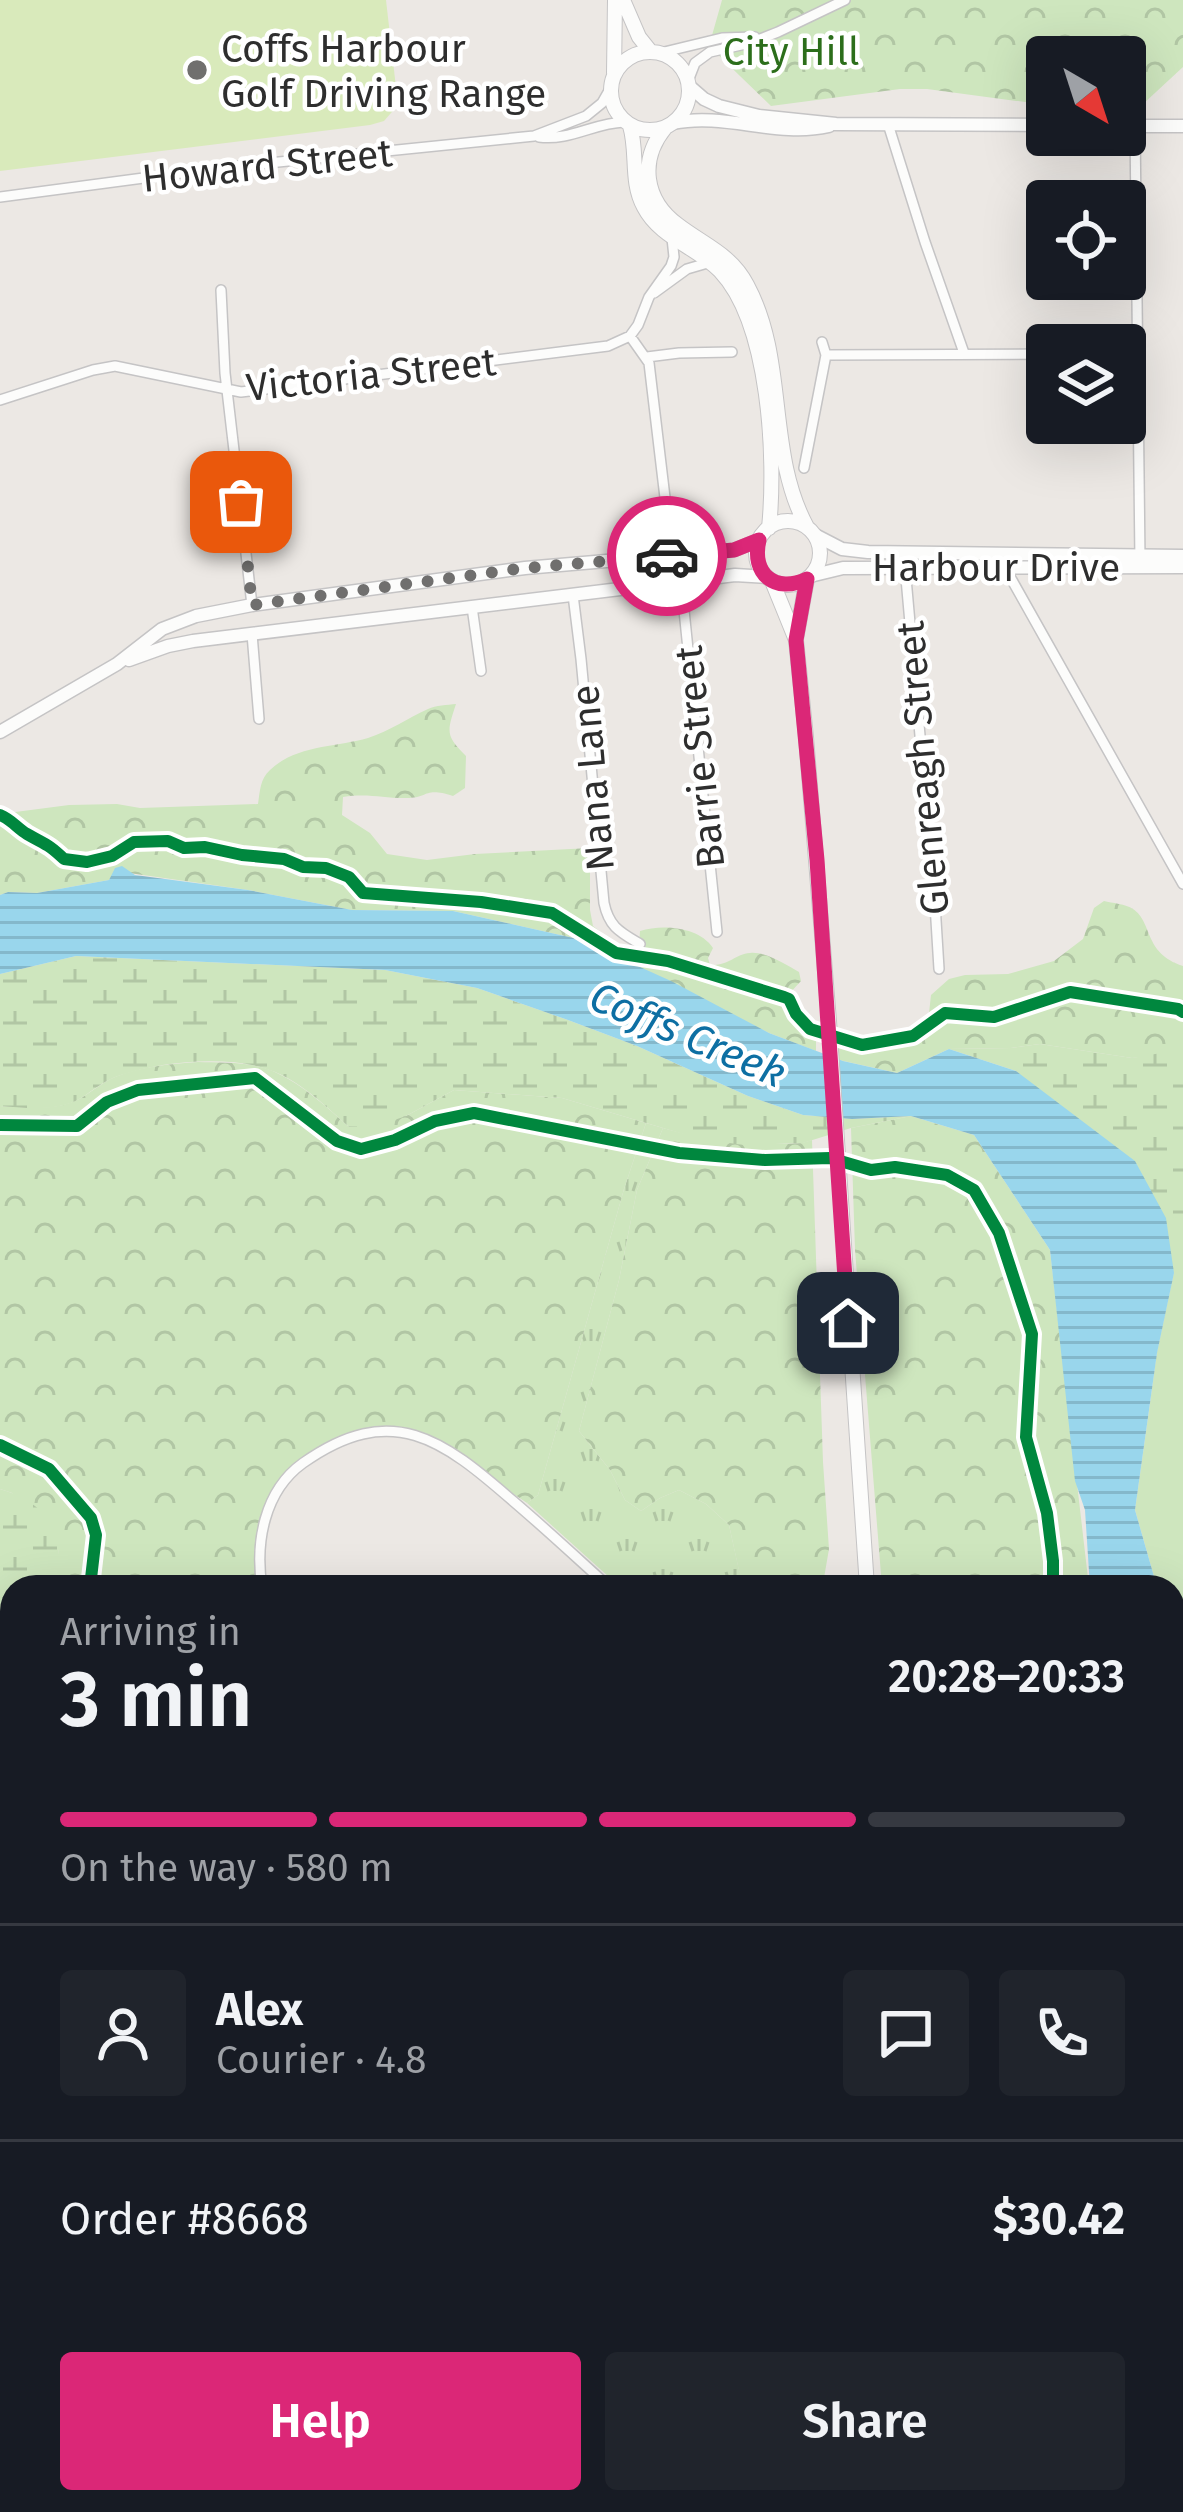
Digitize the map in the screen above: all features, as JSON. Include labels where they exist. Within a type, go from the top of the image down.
[{"type":"main road","points":[[619,0],[639,37],[682,68],[688,83],[686,106],[650,151],[652,193],[675,224],[732,263],[754,297],[773,361],[787,480],[819,543],[819,561],[808,578],[796,640],[829,1021],[866,1575]]},
{"type":"main road","points":[[619,0],[612,81],[616,112],[635,141],[640,200],[655,223],[711,262],[735,290],[759,358],[773,482],[757,560],[796,640]]},
{"type":"main road","points":[[612,81],[629,57],[656,53]]},
{"type":"main road","points":[[627,124],[641,130],[669,125]]},
{"type":"main road","points":[[764,534],[788,521],[811,531]]},
{"type":"main road","points":[[769,579],[790,585],[808,578]]},
{"type":"street","points":[[845,0],[764,37],[701,57],[688,83],[704,99],[759,116],[836,124],[1026,125]]},
{"type":"street","points":[[656,53],[722,38],[764,37]]},
{"type":"street","name":"Howard Street","points":[[534,136],[586,116],[602,103],[612,81]]},
{"type":"street","points":[[669,125],[713,119],[761,128],[813,129],[836,124]]},
{"type":"street","name":"Howard Street","points":[[0,197],[219,168],[534,136],[559,138],[603,124],[627,124]]},
{"type":"street","points":[[888,124],[964,353]]},
{"type":"street","points":[[1146,126],[1183,126]]},
{"type":"street","points":[[1131,156],[1137,324]]},
{"type":"street","points":[[672,238],[674,257],[630,336],[647,357],[666,506],[677,536],[698,554]]},
{"type":"street","points":[[650,297],[687,269],[711,262]]},
{"type":"street","points":[[220,290],[252,605]]},
{"type":"street","name":"Victoria Street","points":[[0,400],[115,366],[229,391],[608,346],[630,336]]},
{"type":"street","points":[[804,468],[826,355],[822,342]]},
{"type":"street","points":[[647,357],[732,352]]},
{"type":"street","points":[[826,355],[1026,354]]},
{"type":"street","points":[[1139,444],[1140,561]]},
{"type":"street","points":[[653,557],[665,532],[666,506]]},
{"type":"street","name":"Harbour Drive","points":[[811,531],[842,549],[868,553],[1140,561],[1183,567]]},
{"type":"street","points":[[0,732],[117,664],[162,629],[196,616],[525,568],[734,550],[764,534]]},
{"type":"street","points":[[680,581],[698,554]]},
{"type":"street","name":"Harbour Drive","points":[[808,578],[843,568],[1004,566],[1183,556]]},
{"type":"street","points":[[1004,566],[1183,884]]},
{"type":"street","name":"Glenreagh Street","points":[[905,567],[939,969]]},
{"type":"street","points":[[117,664],[168,646],[252,634],[735,575],[769,579]]},
{"type":"street","name":"Barrie Street","points":[[680,581],[717,932]]},
{"type":"street","name":"Nana Lane","points":[[573,595],[604,903],[607,918],[640,944]]},
{"type":"street","points":[[472,607],[481,671]]},
{"type":"street","points":[[252,634],[259,719]]},
{"type":"street","points":[[260,1575],[260,1535],[273,1497],[296,1468],[327,1447],[379,1432],[428,1438],[463,1457],[596,1575]]},
{"type":"green space","name":"Coffs Harbour Golf Driving Range","points":[[0,0],[386,0],[398,105],[384,121],[370,125],[0,171]]},
{"type":"green space","name":"City Hill","points":[[722,0],[1183,0],[1183,67],[1146,101],[1146,36],[1026,36],[1026,102],[900,89],[771,106],[709,46]]},
{"type":"green space","points":[[456,704],[450,733],[466,756],[465,788],[453,796],[436,792],[412,798],[343,797],[342,815],[370,833],[387,854],[427,860],[590,848],[593,926],[632,947],[639,947],[640,931],[690,932],[713,948],[710,965],[756,953],[799,972],[801,981],[788,995],[790,1008],[800,1024],[816,1034],[816,1051],[769,1033],[578,939],[453,911],[352,910],[129,873],[37,893],[0,895],[0,814],[69,805],[258,804],[267,774],[280,762],[317,748],[368,738],[431,708]]},
{"type":"green space","points":[[1104,901],[1133,909],[1161,953],[1183,966],[1183,1053],[1132,1058],[1040,1044],[949,1049],[897,1073],[839,1060],[837,1039],[887,1045],[936,1029],[929,1013],[931,995],[949,979],[1008,974],[1054,961],[1083,939],[1094,908]]},
{"type":"green space","points":[[76,956],[385,970],[477,988],[637,1046],[803,1115],[911,1116],[803,1143],[744,1145],[700,1139],[562,1098],[454,1090],[406,1116],[377,1126],[349,1127],[285,1077],[258,1066],[219,1061],[138,1070],[62,1105],[0,1106],[0,974]]},
{"type":"green space","points":[[1040,1044],[1132,1058],[1183,1053],[1183,1442],[1142,1471],[1157,1353],[1174,1273],[1016,1071],[949,1049]]},
{"type":"green space","points":[[198,1062],[259,1066],[306,1090],[349,1127],[406,1116],[454,1090],[562,1098],[646,1123],[538,1495],[527,1503],[410,1434],[357,1435],[296,1468],[273,1497],[260,1535],[262,1575],[53,1575],[59,1550],[12,1493],[0,1489],[0,1106],[66,1104],[125,1073]]},
{"type":"green space","points":[[911,1116],[974,1135],[1050,1250],[1088,1575],[881,1575],[855,1250],[851,1128]]},
{"type":"green space","points":[[646,1123],[663,1128],[637,1190],[579,1431],[610,1470],[625,1500],[641,1511],[679,1490],[706,1504],[729,1525],[742,1575],[607,1575],[527,1503],[538,1495]]},
{"type":"green space","points":[[663,1128],[749,1143],[812,1140],[829,1549],[825,1575],[741,1575],[729,1525],[706,1504],[679,1490],[641,1511],[625,1500],[610,1470],[579,1431],[637,1190]]},
{"type":"green space","points":[[1183,1217],[1183,1575],[1154,1575],[1135,1510],[1157,1353],[1174,1273],[1166,1218]]},
{"type":"green space","points":[[0,1489],[21,1497],[47,1517],[59,1548],[54,1575],[0,1575]]},
{"type":"water","name":"Coffs Creek","points":[[115,868],[352,910],[453,911],[578,939],[769,1033],[843,1061],[897,1073],[949,1049],[1016,1071],[1135,1161],[1166,1218],[1174,1273],[1157,1353],[1135,1510],[1154,1575],[1089,1575],[1050,1250],[974,1135],[911,1116],[803,1115],[637,1046],[477,988],[385,970],[76,956],[0,974],[0,895],[109,880]]},
{"type":"cycle path","points":[[0,815],[64,859],[87,862],[112,856],[134,842],[168,841],[184,848],[205,847],[326,868],[349,877],[363,893],[552,913],[616,953],[668,961],[789,999],[810,1029],[862,1045],[913,1036],[945,1013],[994,1017],[1070,992],[1183,1012]]},
{"type":"cycle path","points":[[0,1125],[77,1126],[107,1102],[138,1090],[255,1078],[337,1141],[361,1149],[395,1140],[435,1121],[474,1113],[679,1153],[765,1160],[830,1158],[871,1170],[895,1167],[947,1175],[974,1190],[999,1233],[1032,1334],[1026,1437],[1047,1513],[1053,1575]]},
{"type":"cycle path","points":[[0,1445],[49,1469],[91,1518],[96,1535],[91,1575]]},
{"type":"way so far","points":[[241,502],[252,605],[525,568],[667,556]]},
{"type":"place","name":"Coffs Harbour Golf Driving Range","points":[[197,70]]},
{"type":"route","points":[[667,556],[734,550],[759,540],[757,560],[766,577],[790,585],[807,579],[796,640],[817,860],[848,1323]]}]
